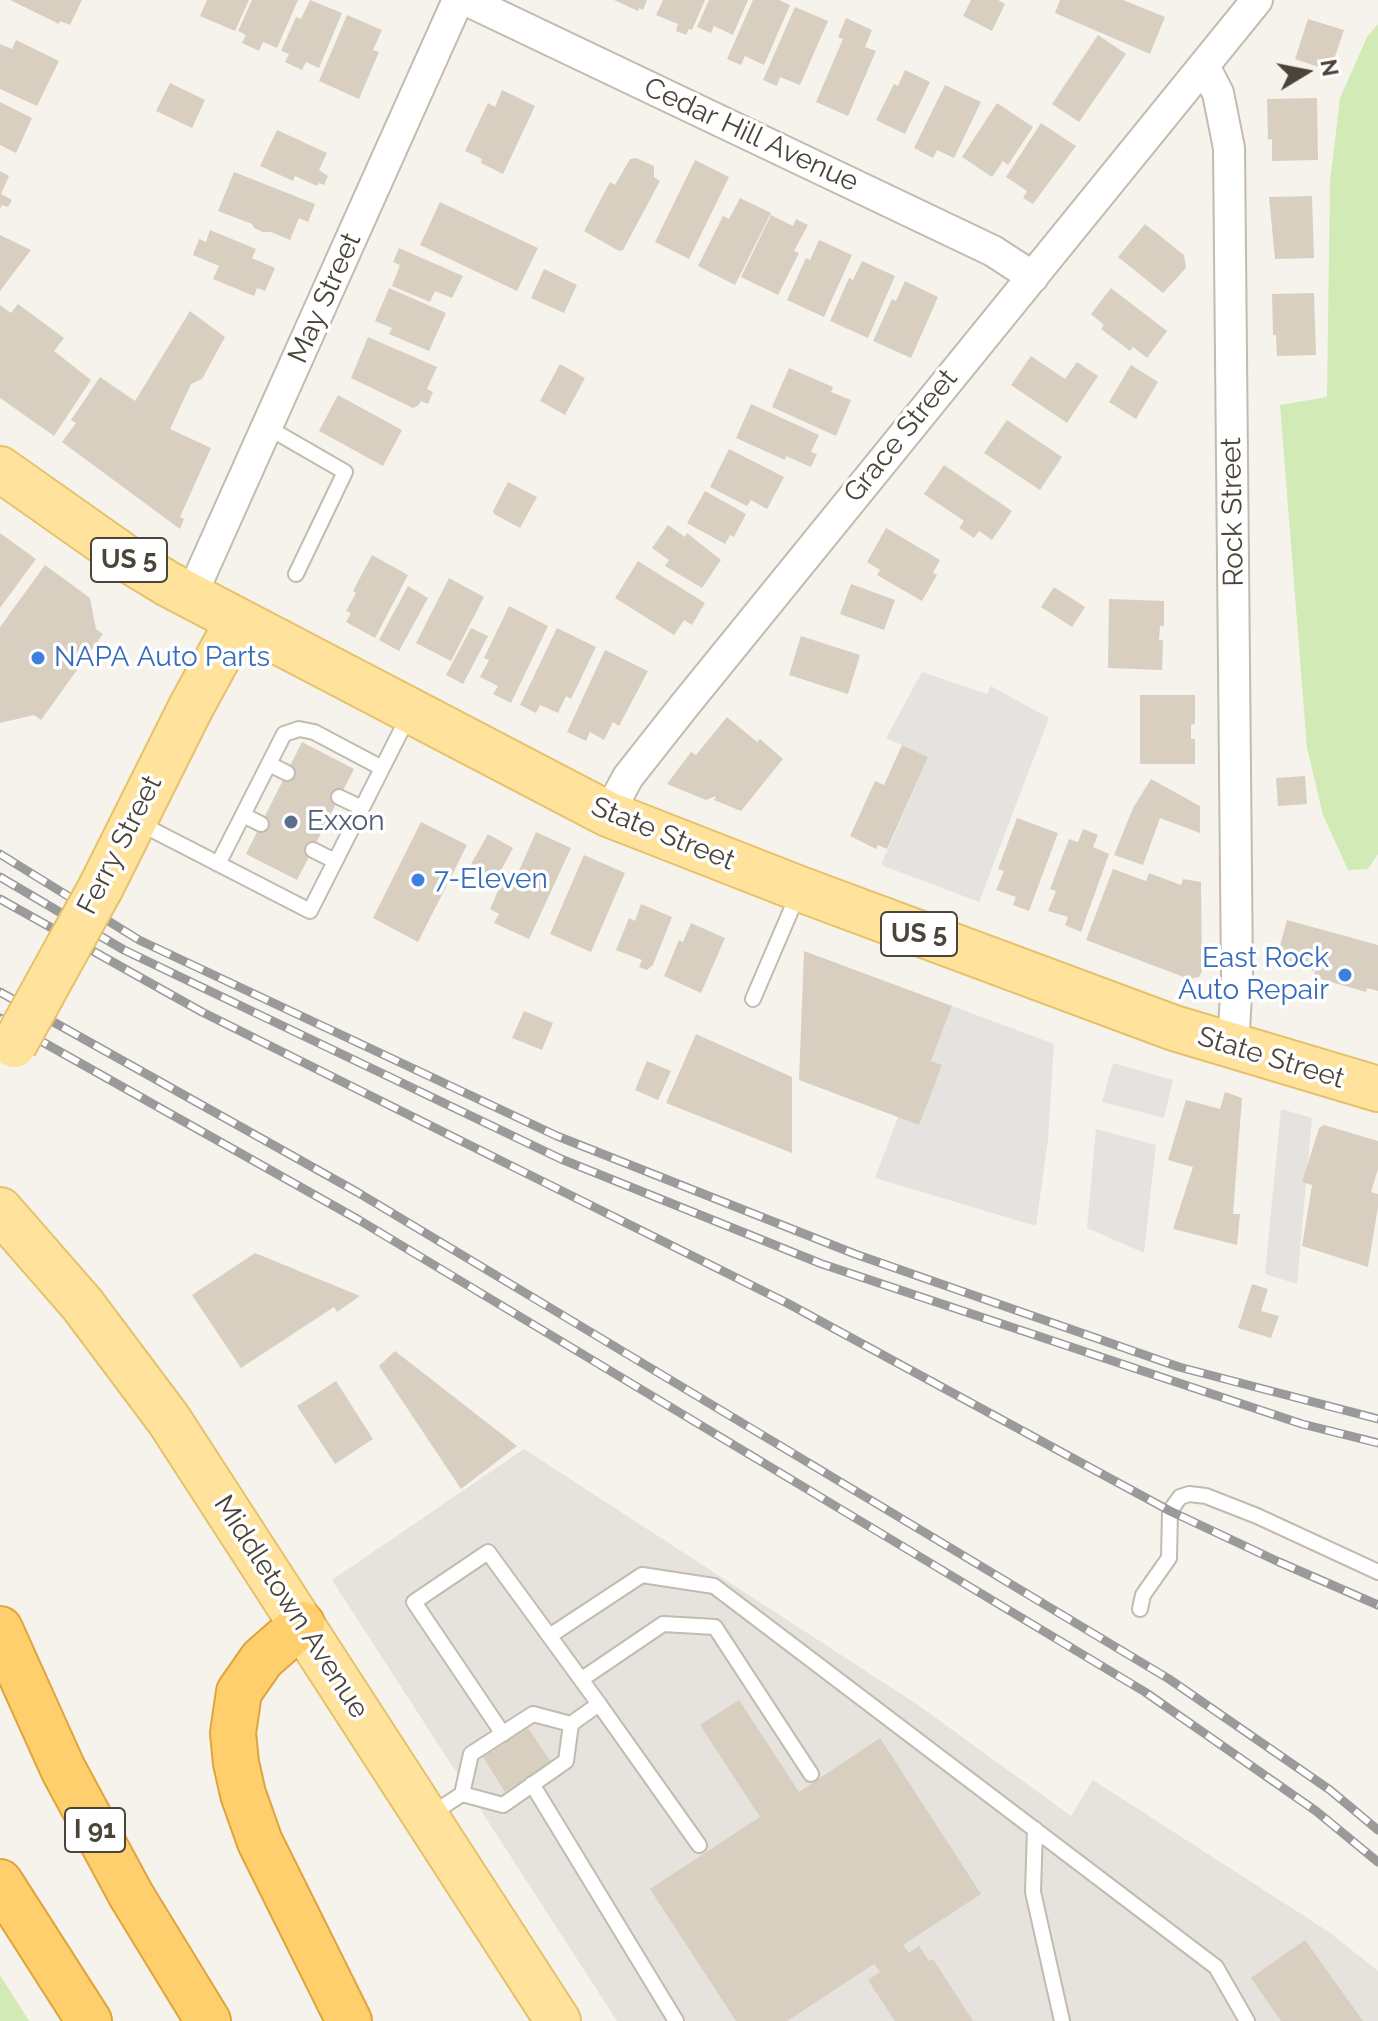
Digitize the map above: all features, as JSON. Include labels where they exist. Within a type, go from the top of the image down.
[{"type":"highway","points":[[302,1624],[262,1659],[244,1682],[234,1717],[235,1755],[243,1794],[260,1842],[349,2021]]},
{"type":"highway","name":"I 91","points":[[0,1629],[63,1769],[131,1895],[208,2021]]},
{"type":"highway","points":[[0,1882],[89,2021]]},
{"type":"main road","name":"State Street","points":[[0,469],[132,562],[191,596],[608,814],[1135,1014],[1233,1047],[1378,1089]]},
{"type":"main road","name":"Ferry Street","points":[[7,1057],[101,887],[191,707],[238,621]]},
{"type":"main road","name":"Middletown Avenue","points":[[0,1210],[82,1304],[140,1378],[302,1624],[444,1806],[558,2021]]},
{"type":"street","name":"May Street","points":[[191,596],[458,0]]},
{"type":"street","name":"Cedar Hill Avenue","points":[[466,0],[993,251],[1033,277]]},
{"type":"street","points":[[1204,66],[1257,0]]},
{"type":"street","name":"Grace Street","points":[[608,814],[628,777],[693,694],[1204,66]]},
{"type":"street","name":"Rock Street","points":[[1204,66],[1218,93],[1229,148],[1237,962],[1233,1047]]},
{"type":"lane","points":[[267,427],[345,472],[296,574]]},
{"type":"lane","points":[[133,821],[310,911],[411,711]]},
{"type":"lane","points":[[218,864],[284,734],[299,729],[314,732],[382,768]]},
{"type":"lane","points":[[269,764],[287,773]]},
{"type":"lane","points":[[339,797],[362,808]]},
{"type":"lane","points":[[243,815],[261,824]]},
{"type":"lane","points":[[313,850],[335,861]]},
{"type":"lane","points":[[753,999],[800,889]]},
{"type":"lane","points":[[1140,1609],[1143,1595],[1169,1558],[1170,1511],[1180,1497],[1189,1494],[1206,1496],[1257,1516],[1378,1572]]},
{"type":"lane","points":[[503,1734],[414,1602],[488,1552],[551,1635],[699,1845]]},
{"type":"lane","points":[[551,1635],[642,1575],[714,1586],[1216,1967],[1247,2021]]},
{"type":"lane","points":[[582,1679],[663,1624],[715,1627],[811,1774]]},
{"type":"lane","points":[[571,1724],[533,1714],[471,1754],[444,1806],[503,1805],[566,1761],[571,1724],[599,1704]]},
{"type":"lane","points":[[532,1784],[676,2021]]},
{"type":"lane","points":[[1035,1829],[1033,1892],[1062,2021]]},
{"type":"shaded area","points":[[922,672],[987,694],[991,686],[1049,718],[979,902],[881,865],[928,757],[886,738]]},
{"type":"shaded area","points":[[952,1006],[1054,1044],[1048,1139],[1036,1226],[875,1178],[898,1117],[941,1065],[931,1061]]},
{"type":"shaded area","points":[[1113,1063],[1173,1080],[1164,1118],[1102,1102]]},
{"type":"shaded area","points":[[1281,1109],[1312,1118],[1297,1284],[1265,1274]]},
{"type":"shaded area","points":[[1096,1129],[1156,1145],[1144,1253],[1087,1228]]},
{"type":"shaded area","points":[[524,1449],[918,1705],[1071,1816],[1093,1780],[1329,1932],[1378,1971],[1378,2021],[617,2021],[332,1580]]},
{"type":"green space","points":[[1378,24],[1378,854],[1368,869],[1348,870],[1323,815],[1307,748],[1280,405],[1327,397],[1330,182],[1340,98],[1367,37]]},
{"type":"green space","points":[[0,1975],[29,2021],[0,2021]]},
{"type":"building","points":[[10,0],[82,0],[70,25],[60,21],[59,24]]},
{"type":"building","points":[[207,0],[249,0],[235,31],[200,16]]},
{"type":"building","points":[[252,0],[298,0],[277,48],[263,42],[259,51],[242,43],[246,35],[238,31]]},
{"type":"building","points":[[310,0],[342,13],[319,68],[306,62],[302,70],[285,62],[289,54],[281,51],[296,17],[301,19]]},
{"type":"building","points":[[614,0],[647,0],[643,10],[639,8],[638,11]]},
{"type":"building","points":[[663,0],[705,0],[692,30],[689,29],[686,35],[676,31],[678,24],[656,15]]},
{"type":"building","points":[[709,0],[748,0],[733,35],[714,26],[711,33],[697,27]]},
{"type":"building","points":[[753,0],[779,0],[790,5],[764,65],[745,56],[741,65],[727,59]]},
{"type":"building","points":[[971,0],[998,0],[1005,4],[992,31],[963,16]]},
{"type":"building","points":[[1060,0],[1123,0],[1165,17],[1150,54],[1055,13]]},
{"type":"building","points":[[795,7],[828,21],[800,85],[780,77],[777,86],[763,80]]},
{"type":"building","points":[[347,15],[382,30],[373,50],[379,52],[359,99],[319,81]]},
{"type":"building","points":[[846,18],[872,30],[865,47],[876,51],[848,116],[816,102],[843,39],[838,37]]},
{"type":"building","points":[[1308,19],[1344,30],[1330,71],[1295,59]]},
{"type":"building","points":[[1098,35],[1126,54],[1079,122],[1052,104]]},
{"type":"building","points":[[16,40],[59,61],[37,106],[0,89],[0,44],[12,49]]},
{"type":"building","points":[[905,70],[930,82],[905,134],[876,120],[894,84],[898,86]]},
{"type":"building","points":[[170,83],[205,100],[192,128],[156,111]]},
{"type":"building","points":[[945,85],[981,102],[954,158],[937,150],[933,158],[914,148]]},
{"type":"building","points":[[502,90],[535,106],[503,174],[465,151],[488,103],[495,107]]},
{"type":"building","points":[[1317,98],[1318,160],[1272,161],[1267,99]]},
{"type":"building","points":[[0,102],[32,118],[16,153],[0,145]]},
{"type":"building","points":[[997,103],[1033,127],[1008,165],[1003,161],[992,177],[962,157]]},
{"type":"building","points":[[1041,123],[1076,146],[1033,204],[1023,198],[1027,191],[1006,177]]},
{"type":"building","points":[[277,130],[327,153],[319,170],[328,176],[324,185],[319,183],[317,186],[295,176],[293,181],[260,166]]},
{"type":"building","points":[[636,158],[654,166],[654,177],[660,181],[623,250],[619,251],[584,231],[610,182],[615,185],[630,159]]},
{"type":"building","points":[[695,160],[729,177],[689,259],[655,242]]},
{"type":"building","points":[[0,171],[9,176],[1,194],[12,200],[8,207],[2,205],[0,209]]},
{"type":"building","points":[[234,172],[315,204],[308,222],[299,218],[290,240],[263,232],[252,224],[218,211]]},
{"type":"building","points":[[1312,196],[1314,258],[1275,259],[1269,197]]},
{"type":"building","points":[[740,198],[771,213],[735,285],[698,266],[723,216],[729,219]]},
{"type":"building","points":[[440,202],[538,248],[517,291],[420,245]]},
{"type":"building","points":[[771,215],[793,226],[796,219],[808,225],[794,251],[799,253],[778,295],[741,277]]},
{"type":"building","points":[[1145,224],[1184,255],[1186,268],[1163,293],[1118,257]]},
{"type":"building","points":[[210,230],[256,249],[252,258],[275,268],[265,291],[257,288],[254,296],[213,279],[219,266],[193,255],[199,239],[206,242]]},
{"type":"building","points":[[0,235],[31,250],[0,291]]},
{"type":"building","points":[[819,240],[852,255],[824,317],[787,300],[806,258],[810,260]]},
{"type":"building","points":[[399,248],[463,276],[452,298],[435,291],[430,302],[392,286],[400,265],[393,262]]},
{"type":"building","points":[[862,261],[895,276],[868,338],[830,321],[849,278],[853,280]]},
{"type":"building","points":[[544,269],[577,285],[564,313],[531,298]]},
{"type":"building","points":[[905,281],[938,297],[911,358],[873,341],[892,299],[896,301]]},
{"type":"building","points":[[389,288],[446,313],[429,351],[389,334],[392,328],[375,321]]},
{"type":"building","points":[[1111,288],[1167,331],[1147,358],[1133,347],[1130,351],[1101,329],[1104,325],[1091,314]]},
{"type":"building","points":[[1314,293],[1316,355],[1277,356],[1272,294]]},
{"type":"building","points":[[18,304],[64,338],[54,351],[91,380],[54,436],[0,398],[0,305],[11,313]]},
{"type":"building","points":[[190,311],[225,337],[202,379],[191,384],[170,429],[211,448],[180,517],[184,519],[180,529],[62,442],[76,423],[71,420],[100,377],[135,401]]},
{"type":"building","points":[[368,337],[437,367],[427,389],[433,392],[428,404],[421,401],[413,408],[351,378]]},
{"type":"building","points":[[1031,356],[1065,379],[1077,362],[1098,376],[1067,423],[1011,385]]},
{"type":"building","points":[[560,364],[585,378],[565,415],[540,401]]},
{"type":"building","points":[[1131,365],[1158,382],[1136,419],[1109,402]]},
{"type":"building","points":[[789,368],[833,387],[831,392],[851,400],[836,436],[772,407]]},
{"type":"building","points":[[338,395],[402,430],[383,466],[319,431]]},
{"type":"building","points":[[751,404],[819,435],[811,452],[817,454],[811,467],[786,456],[785,460],[736,438]]},
{"type":"building","points":[[1007,420],[1062,457],[1040,490],[984,453]]},
{"type":"building","points":[[729,449],[784,477],[767,509],[751,500],[747,506],[710,487]]},
{"type":"building","points":[[944,465],[1012,511],[992,540],[979,531],[974,538],[959,528],[964,521],[924,494]]},
{"type":"building","points":[[508,482],[537,497],[520,528],[493,511]]},
{"type":"building","points":[[705,491],[746,514],[734,537],[730,535],[725,544],[687,523]]},
{"type":"building","points":[[668,525],[685,537],[687,533],[721,560],[702,588],[665,566],[669,560],[652,548]]},
{"type":"building","points":[[886,528],[940,560],[933,573],[937,575],[922,601],[877,575],[880,570],[867,562]]},
{"type":"building","points":[[0,533],[36,559],[0,608]]},
{"type":"building","points":[[372,555],[408,575],[375,638],[346,622],[351,613],[346,611],[356,593],[353,591]]},
{"type":"building","points":[[638,561],[705,603],[692,625],[684,620],[674,635],[615,598]]},
{"type":"building","points":[[45,565],[90,598],[96,629],[103,634],[41,720],[34,715],[0,723],[0,627]]},
{"type":"building","points":[[449,578],[484,597],[451,661],[416,643]]},
{"type":"building","points":[[851,584],[895,600],[884,630],[840,614]]},
{"type":"building","points":[[408,586],[428,598],[399,651],[379,640]]},
{"type":"building","points":[[1054,587],[1085,607],[1072,627],[1041,607]]},
{"type":"building","points":[[1109,599],[1164,601],[1164,626],[1160,626],[1159,640],[1163,640],[1162,670],[1108,668]]},
{"type":"building","points":[[509,606],[548,626],[511,703],[493,694],[498,686],[480,677],[489,660],[484,658]]},
{"type":"building","points":[[471,628],[488,636],[463,684],[446,675]]},
{"type":"building","points":[[557,628],[596,647],[571,699],[566,696],[558,713],[540,705],[536,713],[520,705]]},
{"type":"building","points":[[801,636],[860,655],[848,694],[789,675]]},
{"type":"building","points":[[605,650],[648,671],[619,726],[613,722],[604,740],[590,732],[586,741],[567,732]]},
{"type":"building","points":[[1140,695],[1195,695],[1195,724],[1191,725],[1191,739],[1195,739],[1195,764],[1140,764]]},
{"type":"building","points":[[727,717],[783,759],[741,811],[714,800],[716,796],[706,800],[667,784],[691,752],[696,755]]},
{"type":"building","points":[[302,742],[354,769],[297,880],[246,854]]},
{"type":"building","points":[[902,745],[928,757],[887,849],[878,845],[876,849],[850,836],[875,781],[884,785]]},
{"type":"building","points":[[1305,776],[1307,804],[1278,806],[1276,778]]},
{"type":"building","points":[[1151,779],[1200,806],[1200,833],[1160,818],[1143,865],[1114,855],[1133,808]]},
{"type":"building","points":[[1017,818],[1058,833],[1029,911],[1013,905],[1016,897],[996,890],[1004,871],[998,869]]},
{"type":"building","points":[[421,822],[467,845],[418,942],[373,918]]},
{"type":"building","points":[[1083,829],[1098,835],[1093,847],[1109,854],[1081,932],[1065,925],[1068,917],[1048,911],[1056,891],[1050,889],[1069,839],[1078,842]]},
{"type":"building","points":[[536,832],[571,848],[529,939],[494,923],[499,914],[490,909],[504,877],[514,882]]},
{"type":"building","points":[[488,834],[513,848],[492,887],[466,873]]},
{"type":"building","points":[[584,855],[625,873],[591,952],[550,934]]},
{"type":"building","points":[[1113,869],[1146,881],[1149,873],[1181,885],[1183,879],[1201,882],[1202,971],[1199,977],[1189,979],[1086,940]]},
{"type":"building","points":[[641,904],[672,917],[653,965],[647,970],[639,967],[642,960],[616,950],[629,918],[635,921]]},
{"type":"building","points":[[1287,920],[1378,945],[1378,991],[1367,988],[1366,992],[1314,977],[1315,971],[1276,961]]},
{"type":"building","points":[[691,923],[725,938],[701,993],[664,976],[679,940],[683,942]]},
{"type":"building","points":[[804,951],[952,1006],[931,1061],[942,1065],[919,1125],[799,1080]]},
{"type":"building","points":[[524,1011],[553,1023],[542,1050],[512,1038]]},
{"type":"building","points":[[696,1034],[792,1077],[792,1153],[666,1103]]},
{"type":"building","points":[[647,1061],[671,1071],[658,1100],[635,1090]]},
{"type":"building","points":[[1225,1092],[1242,1098],[1233,1214],[1240,1214],[1237,1245],[1173,1229],[1193,1167],[1168,1160],[1186,1100],[1220,1109]]},
{"type":"building","points":[[1324,1125],[1378,1141],[1378,1169],[1371,1192],[1378,1194],[1378,1207],[1368,1267],[1302,1246],[1312,1185],[1302,1182],[1319,1128]]},
{"type":"building","points":[[255,1253],[360,1296],[337,1312],[334,1307],[241,1368],[192,1295]]},
{"type":"building","points":[[1252,1284],[1268,1289],[1261,1311],[1279,1316],[1271,1338],[1238,1328]]},
{"type":"building","points":[[395,1351],[517,1446],[461,1489],[379,1366]]},
{"type":"building","points":[[336,1381],[373,1439],[335,1464],[297,1406]]},
{"type":"building","points":[[739,1700],[799,1792],[880,1738],[981,1894],[903,1945],[909,1953],[919,1946],[929,1961],[933,1959],[973,2021],[895,2021],[868,1980],[880,1972],[874,1964],[787,2021],[736,2021],[650,1889],[760,1817],[700,1725]]},
{"type":"building","points":[[528,1728],[551,1762],[505,1792],[483,1757]]},
{"type":"building","points":[[1305,1940],[1363,2021],[1281,2021],[1251,1978]]},
{"type":"railway","points":[[0,854],[139,940],[557,1136],[855,1254],[1179,1367],[1378,1419]]},
{"type":"railway","points":[[0,877],[124,950],[561,1159],[822,1264],[1302,1424],[1378,1443]]},
{"type":"railway","points":[[0,899],[202,1012],[787,1303],[1170,1511],[1378,1605]]},
{"type":"railway","points":[[0,992],[357,1192],[1169,1679],[1330,1790],[1378,1830]]},
{"type":"railway","points":[[0,1018],[359,1220],[1145,1692],[1316,1811],[1378,1862]]},
{"type":"place","name":"NAPA Auto Parts","points":[[38,658]]},
{"type":"place","name":"Exxon","points":[[291,822]]},
{"type":"place","name":"7-Eleven","points":[[418,880]]},
{"type":"place","name":"East Rock Auto Repair","points":[[1345,975]]}]
